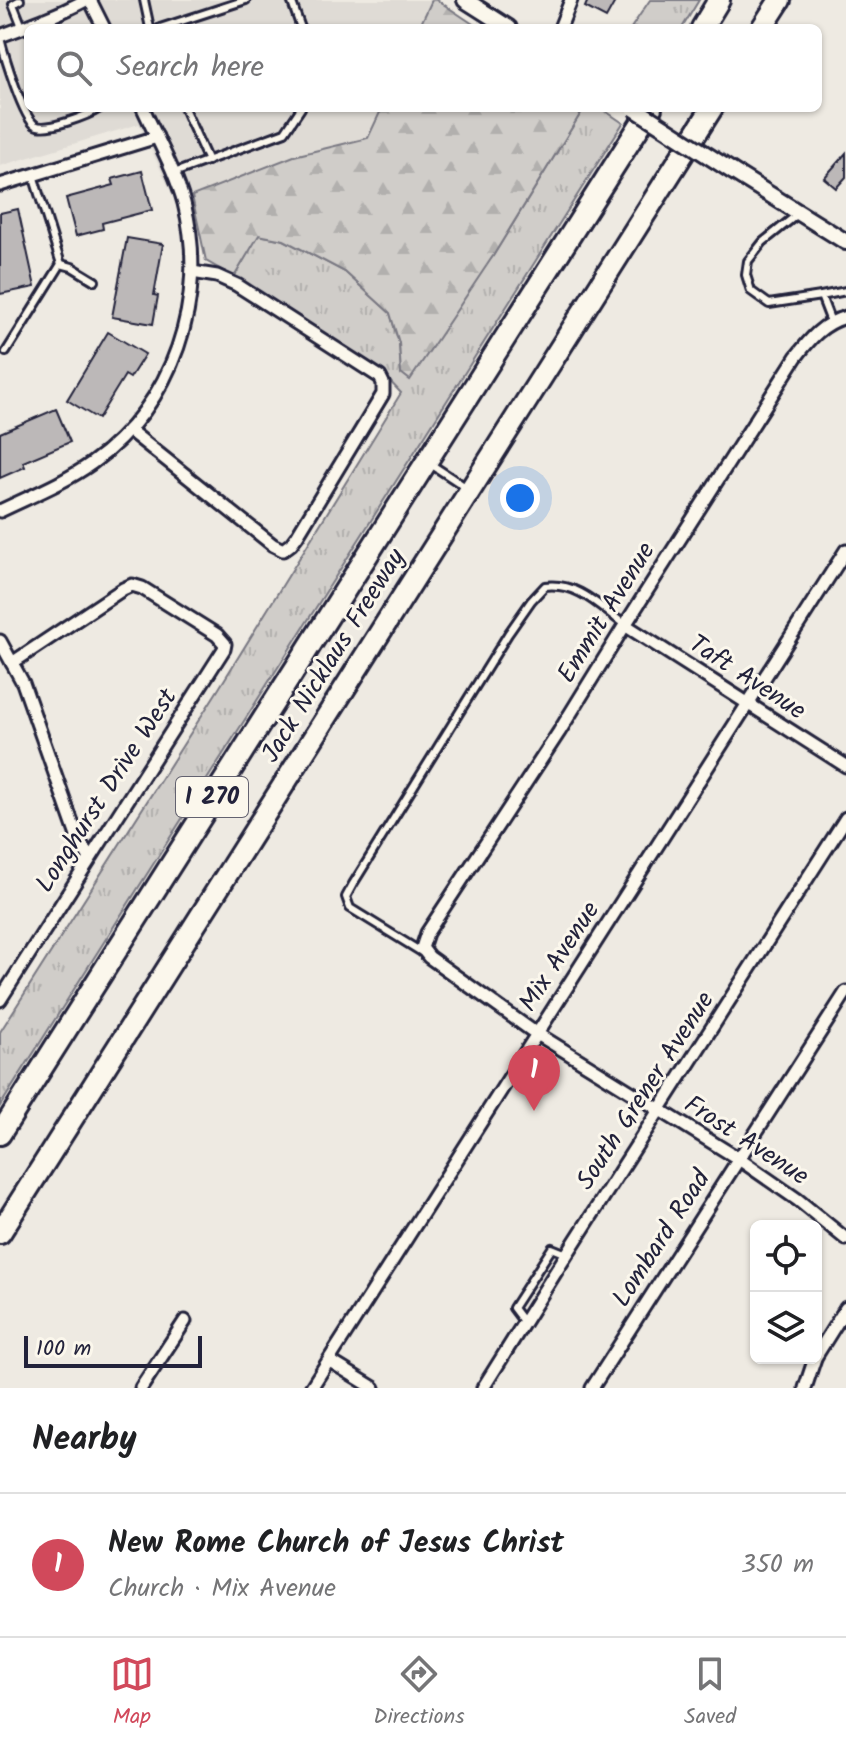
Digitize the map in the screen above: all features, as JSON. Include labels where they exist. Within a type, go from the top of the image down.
[{"type":"highway","points":[[704,24],[719,0]]},
{"type":"highway","points":[[765,24],[780,0]]},
{"type":"highway","name":"Jack Nicklaus Freeway","points":[[0,1134],[648,112]]},
{"type":"highway","name":"Jack Nicklaus Freeway","points":[[0,1233],[709,112]]},
{"type":"street","points":[[35,24],[88,0],[102,24]]},
{"type":"street","points":[[465,0],[503,24]]},
{"type":"street","points":[[562,24],[571,0]]},
{"type":"street","points":[[0,37],[23,29]]},
{"type":"street","points":[[0,511],[71,476],[111,448],[154,398],[174,359],[191,296],[190,229],[174,173],[145,112]]},
{"type":"street","points":[[640,112],[846,242]]},
{"type":"street","points":[[0,185],[157,137]]},
{"type":"street","points":[[129,430],[283,550],[297,536],[383,394],[380,377],[237,285],[217,276],[192,272]]},
{"type":"street","name":"Emmit Avenue","points":[[423,951],[427,933],[559,732],[796,357],[811,338],[831,322],[846,317]]},
{"type":"street","name":"Mix Avenue","points":[[311,1388],[846,550]]},
{"type":"street","name":"Longhurst Drive West","points":[[0,1000],[225,644],[217,635],[142,588],[132,585],[12,663]]},
{"type":"street","name":"Taft Avenue","points":[[625,625],[846,766]]},
{"type":"street","points":[[0,641],[23,683],[78,839],[90,858]]},
{"type":"street","name":"South Grener Avenue","points":[[483,1388],[846,818]]},
{"type":"street","name":"Frost Avenue","points":[[423,951],[537,1033],[739,1159],[798,1200],[846,1239]]},
{"type":"street","name":"Lombard Road","points":[[592,1388],[846,992]]},
{"type":"street","points":[[822,1347],[846,1308]]},
{"type":"street","points":[[141,1388],[185,1321]]},
{"type":"street","points":[[330,1361],[374,1388]]},
{"type":"street","points":[[805,1388],[814,1364]]},
{"type":"lane","points":[[3,0],[16,2],[23,29]]},
{"type":"lane","points":[[144,0],[149,24]]},
{"type":"lane","points":[[172,24],[246,0]]},
{"type":"lane","points":[[291,0],[300,24]]},
{"type":"lane","points":[[0,37],[24,107]]},
{"type":"lane","points":[[0,69],[8,67]]},
{"type":"lane","points":[[26,112],[38,127],[59,124],[93,112]]},
{"type":"lane","points":[[186,112],[208,161]]},
{"type":"lane","points":[[174,173],[285,132],[298,112]]},
{"type":"lane","points":[[6,352],[61,264],[33,175]]},
{"type":"lane","points":[[799,213],[763,242],[748,261],[746,275],[751,291],[769,304],[846,291]]},
{"type":"lane","points":[[61,264],[95,281]]},
{"type":"lane","points":[[821,296],[831,322]]},
{"type":"lane","points":[[426,461],[470,490]]},
{"type":"lane","points":[[423,951],[350,908],[346,897],[353,884],[508,634],[545,586],[560,584],[576,589],[625,625]]},
{"type":"lane","points":[[525,1324],[513,1308],[552,1248],[567,1254]]},
{"type":"shaded area","points":[[0,0],[432,0],[421,24],[24,24],[24,112],[380,112],[368,138],[294,156],[176,202],[139,124],[0,166]]},
{"type":"green space","points":[[432,0],[437,0],[473,24],[421,24]]},
{"type":"green space","points":[[650,0],[699,0],[684,24],[634,24]]},
{"type":"green space","points":[[380,112],[582,112],[493,256],[410,380],[401,373],[399,343],[390,313],[345,272],[284,240],[259,235],[234,277],[206,261],[192,196],[294,156],[368,138]]},
{"type":"green space","points":[[582,112],[607,112],[623,123],[0,1106],[0,1032],[218,690],[401,393],[386,377],[234,277],[258,235],[284,240],[345,272],[390,313],[399,343],[401,373],[493,256]]},
{"type":"building","points":[[588,0],[616,0],[606,18],[585,7]]},
{"type":"building","points":[[846,153],[846,177],[836,188],[824,178]]},
{"type":"building","points":[[142,171],[152,210],[102,223],[103,229],[76,236],[66,198],[114,185],[112,179]]},
{"type":"building","points":[[18,209],[35,287],[0,294],[0,213]]},
{"type":"building","points":[[127,238],[163,244],[154,295],[158,296],[153,324],[112,317]]},
{"type":"building","points":[[108,332],[145,354],[130,378],[125,375],[98,419],[67,400]]},
{"type":"building","points":[[56,409],[70,442],[23,462],[25,467],[0,478],[0,433]]},
{"type":"place","name":"New Rome Church of Jesus Christ","points":[[534,1111]]}]
